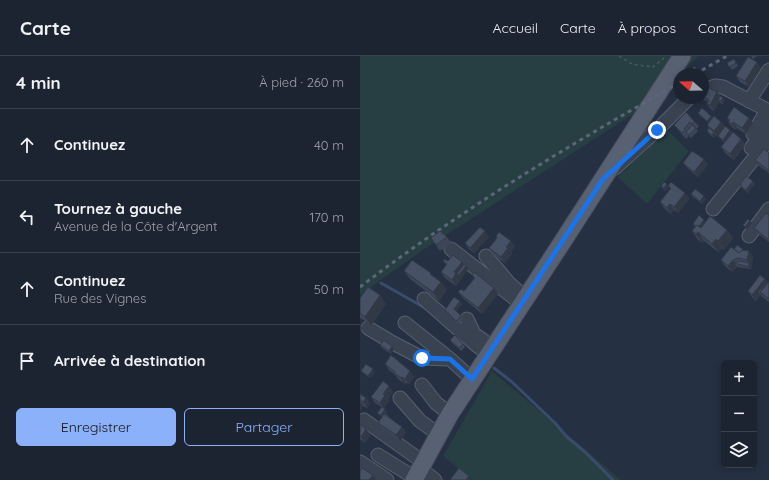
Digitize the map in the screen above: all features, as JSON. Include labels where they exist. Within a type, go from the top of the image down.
[{"type":"main road","points":[[418,472],[438,434],[472,379],[682,56]]},
{"type":"street","points":[[752,102],[769,70]]},
{"type":"street","points":[[752,102],[769,81]]},
{"type":"street","points":[[709,88],[715,86],[723,87],[768,111],[753,134]]},
{"type":"street","points":[[603,179],[657,130],[683,104]]},
{"type":"street","points":[[643,117],[669,117]]},
{"type":"street","points":[[643,117],[657,130]]},
{"type":"street","points":[[742,160],[769,126]]},
{"type":"street","points":[[713,209],[769,140]]},
{"type":"street","points":[[749,236],[769,209]]},
{"type":"street","points":[[451,249],[524,301]]},
{"type":"street","points":[[486,256],[524,301]]},
{"type":"street","points":[[424,299],[476,345],[491,351]]},
{"type":"street","points":[[467,319],[474,334],[491,351]]},
{"type":"street","points":[[404,323],[450,359],[472,379]]},
{"type":"street","points":[[368,328],[422,358],[450,359]]},
{"type":"street","points":[[422,385],[436,403],[450,414]]},
{"type":"street","points":[[400,398],[420,421],[438,434]]},
{"type":"street","points":[[364,420],[418,472]]},
{"type":"street","points":[[378,455],[435,480]]},
{"type":"street","points":[[360,462],[386,480]]},
{"type":"path","points":[[620,56],[632,64],[653,67],[667,56]]},
{"type":"green space","points":[[360,56],[699,56],[686,68],[673,68],[673,80],[647,105],[420,252],[360,295]]},
{"type":"green space","points":[[667,130],[689,151],[647,204],[618,177]]},
{"type":"green space","points":[[492,371],[621,480],[472,480],[443,456]]},
{"type":"building","points":[[748,57],[757,62],[745,81],[736,76]]},
{"type":"building","points":[[734,59],[736,63],[729,67],[727,63]]},
{"type":"building","points":[[709,88],[717,92],[710,105],[707,104],[709,104]]},
{"type":"building","points":[[720,96],[723,98],[721,101],[718,100]]},
{"type":"building","points":[[734,107],[749,118],[742,128],[733,122],[732,124],[728,122],[730,120],[727,118]]},
{"type":"building","points":[[702,108],[711,116],[707,121],[698,113]]},
{"type":"building","points":[[686,112],[694,121],[692,124],[690,122],[682,133],[674,125]]},
{"type":"building","points":[[714,116],[721,122],[714,131],[707,125]]},
{"type":"building","points":[[692,125],[696,128],[689,135],[686,132]]},
{"type":"building","points":[[725,126],[730,130],[723,140],[718,136]]},
{"type":"building","points":[[709,128],[714,132],[712,135],[707,131]]},
{"type":"building","points":[[733,132],[741,139],[730,154],[721,147]]},
{"type":"building","points":[[764,149],[769,153],[769,171],[755,160]]},
{"type":"building","points":[[692,151],[704,159],[694,172],[683,163]]},
{"type":"building","points":[[746,176],[753,181],[746,190],[740,185]]},
{"type":"building","points":[[664,182],[667,184],[664,188],[661,186]]},
{"type":"building","points":[[671,182],[685,193],[674,207],[670,204],[667,208],[660,202],[671,188],[668,186]]},
{"type":"building","points":[[695,189],[704,196],[700,201],[691,194]]},
{"type":"building","points":[[766,213],[769,216],[768,239],[754,228]]},
{"type":"building","points":[[699,215],[704,220],[699,226],[696,226],[693,224]]},
{"type":"building","points":[[710,216],[727,230],[718,241],[716,239],[712,244],[698,232],[696,234],[692,231],[697,225],[701,228]]},
{"type":"building","points":[[748,219],[750,221],[745,227],[743,225]]},
{"type":"building","points":[[480,227],[485,231],[470,248],[465,243]]},
{"type":"building","points":[[440,231],[447,237],[436,245],[431,238]]},
{"type":"building","points":[[499,232],[511,241],[501,257],[489,248],[497,238],[496,236]]},
{"type":"building","points":[[737,245],[744,250],[739,253],[734,249]]},
{"type":"building","points":[[731,247],[739,253],[742,250],[749,251],[747,260],[738,258],[733,260],[728,266],[721,260]]},
{"type":"building","points":[[453,255],[462,262],[454,272],[456,273],[452,280],[441,272],[447,264],[443,261],[444,259],[448,261]]},
{"type":"building","points":[[412,260],[441,282],[433,292],[404,271]]},
{"type":"building","points":[[740,261],[749,263],[749,267],[734,263]]},
{"type":"building","points":[[464,264],[466,266],[458,276],[457,274]]},
{"type":"building","points":[[474,272],[494,288],[478,308],[458,292],[461,289],[464,291],[475,278],[472,275]]},
{"type":"building","points":[[760,275],[765,279],[752,295],[748,291]]},
{"type":"building","points":[[767,282],[760,292],[762,295],[758,292]]},
{"type":"building","points":[[769,282],[769,299],[760,292]]},
{"type":"building","points":[[368,287],[380,295],[365,317],[360,313],[360,298]]},
{"type":"building","points":[[454,297],[460,301],[454,309],[461,316],[456,321],[445,310]]},
{"type":"building","points":[[455,335],[463,344],[459,348],[450,340]]},
{"type":"building","points":[[384,340],[392,346],[389,351],[380,345]]},
{"type":"building","points":[[391,355],[410,371],[405,379],[394,373],[395,372],[385,364]]},
{"type":"building","points":[[366,364],[373,369],[368,376],[361,371]]},
{"type":"building","points":[[383,381],[389,386],[383,394],[385,395],[380,403],[371,397]]},
{"type":"building","points":[[360,394],[366,398],[363,402],[360,400]]},
{"type":"building","points":[[382,407],[385,409],[381,415],[377,413]]},
{"type":"building","points":[[384,414],[402,427],[396,435],[378,423]]},
{"type":"building","points":[[360,424],[366,429],[361,437],[360,436]]},
{"type":"building","points":[[362,468],[373,475],[369,480],[360,480],[360,471]]},
{"type":"building","points":[[459,468],[469,476],[466,480],[450,480]]},
{"type":"waterway","points":[[381,283],[425,308]]},
{"type":"waterway","points":[[494,368],[512,382],[613,480]]},
{"type":"railway","points":[[706,68],[727,56]]},
{"type":"railway","points":[[696,68],[699,66]]},
{"type":"railway","points":[[360,287],[437,231],[516,179],[556,154],[673,86]]},
{"type":"route","points":[[422,358],[450,359],[472,379],[603,179],[657,130]]}]
